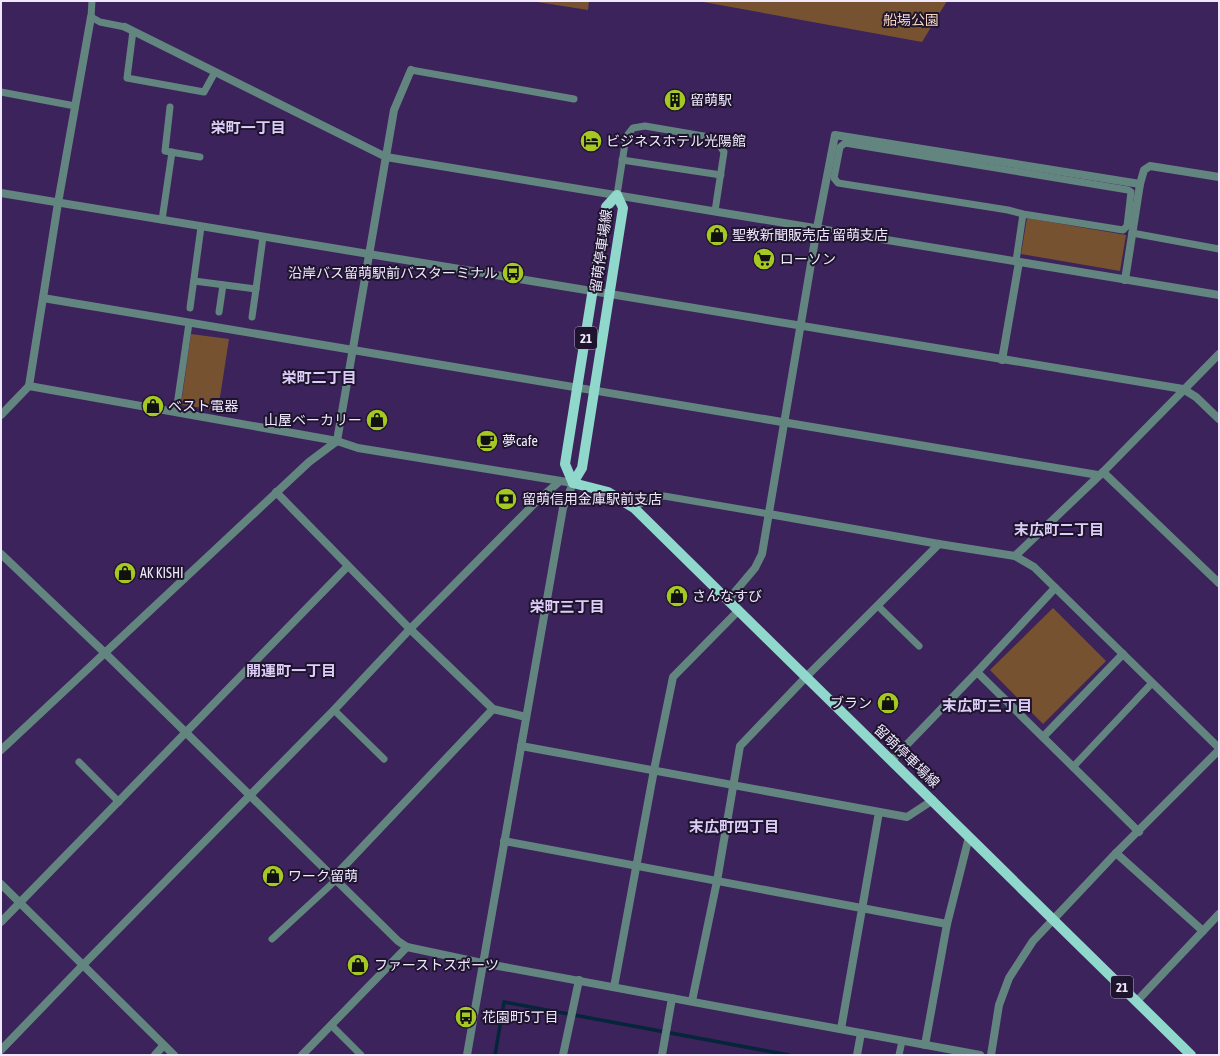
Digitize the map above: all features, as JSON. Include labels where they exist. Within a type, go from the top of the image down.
[{"type":"main road","name":"留萌停車場線","points":[[617,195],[623,208],[582,468],[573,483],[565,464],[606,207],[617,195]]},
{"type":"main road","name":"留萌停車場線","points":[[573,483],[608,492],[634,508],[891,761],[1023,888],[1191,1055]]},
{"type":"street","points":[[1,415],[29,386],[58,203],[91,17]]},
{"type":"street","points":[[125,27],[386,157],[1219,295]]},
{"type":"street","points":[[1,750],[276,492],[309,462],[337,441],[394,110],[411,70]]},
{"type":"street","points":[[728,600],[756,568],[762,554],[817,228],[835,135],[1140,184]]},
{"type":"street","points":[[1125,280],[1140,184],[1144,170],[1150,166],[1219,177]]},
{"type":"street","points":[[1,193],[801,327],[1183,389],[1196,397],[1219,419]]},
{"type":"street","points":[[1002,360],[1017,262]]},
{"type":"street","points":[[43,298],[1100,473],[1219,583]]},
{"type":"street","points":[[1015,556],[1219,354]]},
{"type":"street","points":[[29,386],[337,441],[358,448],[573,483],[563,508],[467,1055]]},
{"type":"street","points":[[1,1050],[334,710],[410,629],[537,501],[560,481]]},
{"type":"street","points":[[276,492],[347,566],[493,709],[526,717]]},
{"type":"street","points":[[769,514],[1015,556],[1034,567],[1219,749],[1139,832],[1116,853],[1033,941],[1009,978],[999,1005],[991,1055]]},
{"type":"street","points":[[692,1001],[716,881],[740,746],[806,677],[939,544]]},
{"type":"street","points":[[1,554],[105,653],[398,941],[407,947],[482,963],[980,1055]]},
{"type":"street","points":[[1,922],[347,566]]},
{"type":"street","points":[[891,761],[1055,588]]},
{"type":"street","points":[[614,987],[654,770],[673,677],[739,610]]},
{"type":"street","points":[[1043,737],[1123,654]]},
{"type":"street","points":[[977,672],[1139,832]]},
{"type":"street","points":[[334,879],[493,709]]},
{"type":"street","points":[[521,746],[907,817],[933,800]]},
{"type":"street","points":[[841,1029],[879,812]]},
{"type":"street","points":[[925,1045],[947,924],[969,837]]},
{"type":"street","points":[[504,841],[947,924]]},
{"type":"street","points":[[1116,853],[1203,932]]},
{"type":"street","points":[[1,884],[174,1055]]},
{"type":"street","points":[[1137,1000],[1219,914]]},
{"type":"street","points":[[302,1055],[407,947]]},
{"type":"street","points":[[564,1055],[578,980]]},
{"type":"street","points":[[662,1055],[672,998]]},
{"type":"street","points":[[857,1055],[861,1033]]},
{"type":"street","points":[[155,1055],[164,1046]]},
{"type":"lane","points":[[92,1],[91,17],[100,22],[125,27]]},
{"type":"lane","points":[[133,31],[127,78],[204,92],[215,72]]},
{"type":"lane","points":[[411,70],[574,99]]},
{"type":"lane","points":[[1,92],[75,106]]},
{"type":"lane","points":[[170,107],[165,151],[200,157]]},
{"type":"lane","points":[[617,195],[626,137],[633,128],[645,126],[716,138],[724,152],[715,211]]},
{"type":"lane","points":[[845,143],[1128,190],[1132,195],[1127,226],[1123,230],[1023,214],[1008,210],[838,183],[834,178],[840,147],[845,143]]},
{"type":"lane","points":[[162,220],[172,152]]},
{"type":"lane","points":[[622,160],[721,175]]},
{"type":"lane","points":[[1017,262],[1023,214]]},
{"type":"lane","points":[[190,308],[201,227]]},
{"type":"lane","points":[[1132,234],[1219,249]]},
{"type":"lane","points":[[252,317],[263,237]]},
{"type":"lane","points":[[194,281],[256,289]]},
{"type":"lane","points":[[219,312],[223,285]]},
{"type":"lane","points":[[176,412],[188,323]]},
{"type":"lane","points":[[634,508],[648,499],[664,496],[769,514]]},
{"type":"lane","points":[[878,606],[919,646]]},
{"type":"lane","points":[[1073,767],[1152,683]]},
{"type":"lane","points":[[334,710],[384,759]]},
{"type":"lane","points":[[79,762],[118,802]]},
{"type":"lane","points":[[272,939],[334,879]]},
{"type":"lane","points":[[331,1025],[361,1055]]},
{"type":"lane","points":[[899,1055],[902,1040]]},
{"type":"green space","points":[[531,1],[589,1],[588,10]]},
{"type":"green space","name":"船場公園","points":[[698,1],[947,1],[922,42]]},
{"type":"green space","points":[[1027,218],[1126,235],[1120,271],[1021,254]]},
{"type":"green space","points":[[191,334],[229,339],[218,410],[181,405]]},
{"type":"green space","points":[[1053,608],[1106,661],[1043,724],[990,670]]},
{"type":"waterway","points":[[495,1055],[504,1002],[789,1055]]},
{"type":"place","name":"留萌駅","points":[[675,100]]},
{"type":"place","name":"ビジネスホテル光陽館","points":[[591,141]]},
{"type":"place","name":"聖教新聞販売店 留萌支店","points":[[717,235]]},
{"type":"place","name":"ローソン","points":[[764,259]]},
{"type":"place","name":"沿岸バス留萌駅前バスターミナル","points":[[513,273]]},
{"type":"place","name":"ベスト電器","points":[[153,406]]},
{"type":"place","name":"山屋ベーカリー","points":[[377,420]]},
{"type":"place","name":"夢cafe","points":[[487,441]]},
{"type":"place","name":"留萌信用金庫駅前支店","points":[[506,499]]},
{"type":"place","name":"AK KISHI","points":[[125,573]]},
{"type":"place","name":"さんなすび","points":[[677,596]]},
{"type":"place","name":"ブラン","points":[[888,703]]},
{"type":"place","name":"ワーク留萌","points":[[273,876]]},
{"type":"place","name":"ファーストスポーツ","points":[[358,965]]},
{"type":"place","name":"花園町5丁目","points":[[466,1017]]},
{"type":"district","name":"栄町一丁目","points":[[248,128]]},
{"type":"district","name":"栄町二丁目","points":[[319,378]]},
{"type":"district","name":"末広町二丁目","points":[[1059,530]]},
{"type":"district","name":"栄町三丁目","points":[[567,607]]},
{"type":"district","name":"開運町一丁目","points":[[291,671]]},
{"type":"district","name":"末広町三丁目","points":[[987,706]]},
{"type":"district","name":"末広町四丁目","points":[[734,827]]}]
